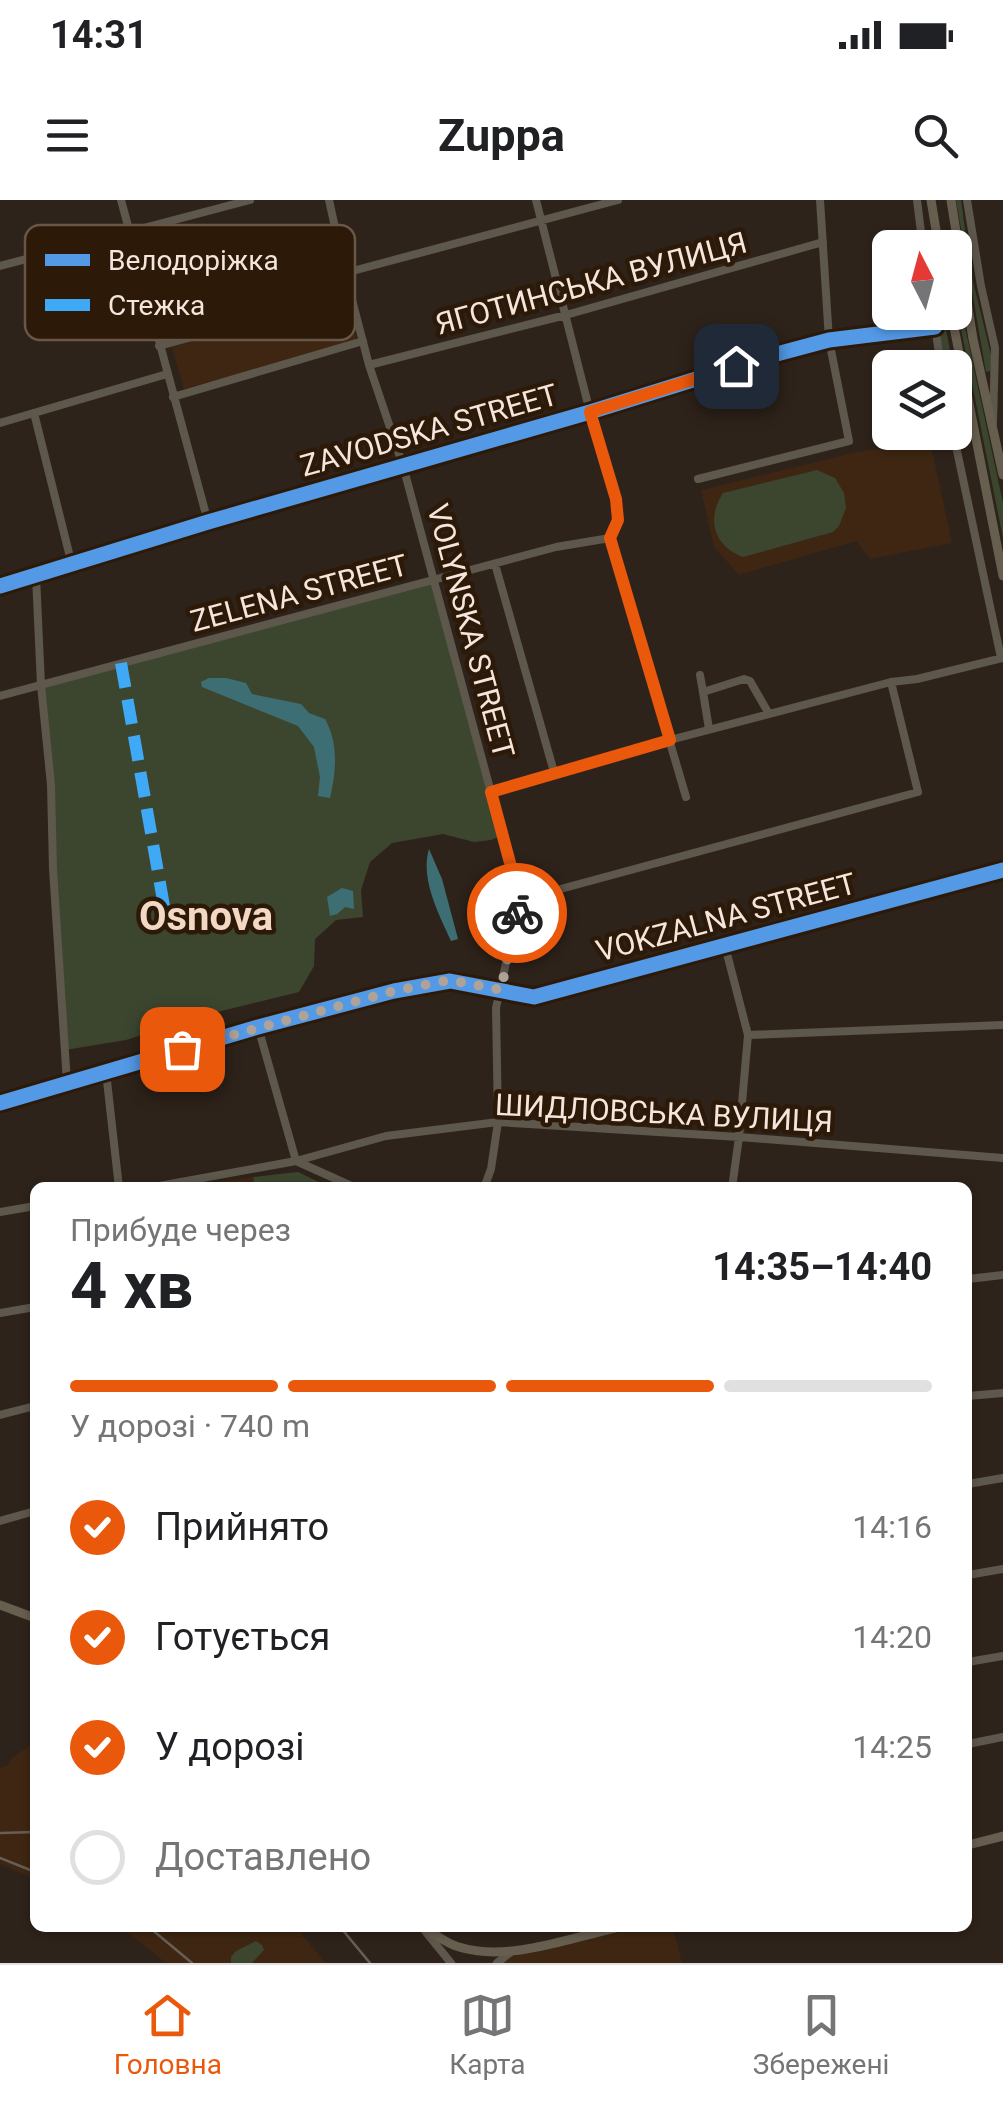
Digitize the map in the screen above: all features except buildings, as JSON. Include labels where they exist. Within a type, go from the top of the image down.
[{"type":"main road","points":[[930,200],[935,230]]},
{"type":"main road","points":[[951,200],[973,339],[1003,475]]},
{"type":"main road","points":[[954,330],[1003,576]]},
{"type":"main road","points":[[0,1605],[30,1616]]},
{"type":"main road","points":[[972,1843],[1003,1836]]},
{"type":"main road","points":[[431,1932],[454,1946],[481,1952],[511,1952],[598,1932]]},
{"type":"street","points":[[121,200],[126,225]]},
{"type":"street","points":[[158,225],[250,200]]},
{"type":"street","name":"VOLYNSKA STREET","points":[[329,200],[334,225]]},
{"type":"street","points":[[536,200],[616,499],[618,520],[610,538],[686,798]]},
{"type":"street","points":[[355,270],[618,200]]},
{"type":"street","points":[[698,479],[849,441],[828,340],[820,200]]},
{"type":"street","points":[[916,200],[920,230]]},
{"type":"street","points":[[968,200],[981,286],[999,348],[993,430]]},
{"type":"street","name":"ЯГОТИНСЬКА ВУЛИЦЯ","points":[[370,365],[824,242]]},
{"type":"street","points":[[0,266],[25,260]]},
{"type":"street","name":"VOLYNSKA STREET","points":[[355,312],[403,466],[520,900]]},
{"type":"street","name":"ZAVODSKA STREET","points":[[0,586],[773,354],[828,340],[910,330]]},
{"type":"street","points":[[157,340],[208,522]]},
{"type":"street","points":[[159,346],[181,340]]},
{"type":"street","points":[[173,397],[363,342]]},
{"type":"street","points":[[0,423],[167,374]]},
{"type":"street","points":[[34,413],[72,564]]},
{"type":"street","points":[[972,432],[974,436]]},
{"type":"street","points":[[491,792],[890,682],[1002,658],[957,450]]},
{"type":"street","name":"ZELENA STREET","points":[[0,696],[556,548],[610,538]]},
{"type":"street","points":[[495,564],[554,772]]},
{"type":"street","points":[[36,576],[67,1083]]},
{"type":"street","points":[[700,674],[709,730]]},
{"type":"street","points":[[703,692],[744,679],[750,681],[770,714]]},
{"type":"street","points":[[486,1182],[498,1122],[496,1008],[520,900],[918,792],[890,682]]},
{"type":"street","name":"VOKZALNA STREET","points":[[0,1103],[394,991],[450,980],[534,997],[1003,870]]},
{"type":"street","points":[[726,946],[748,1035],[733,1182]]},
{"type":"street","points":[[748,1035],[1003,1025]]},
{"type":"street","points":[[258,1027],[296,1161],[343,1182]]},
{"type":"street","points":[[106,1072],[118,1182]]},
{"type":"street","name":"ШИДЛОВСЬКА ВУЛИЦЯ","points":[[181,1182],[296,1161],[386,1136],[498,1122],[1003,1158]]},
{"type":"street","points":[[0,1212],[30,1207]]},
{"type":"street","points":[[972,1279],[1003,1276]]},
{"type":"street","points":[[0,1313],[30,1307]]},
{"type":"street","points":[[972,1396],[1003,1393]]},
{"type":"street","points":[[0,1416],[30,1407]]},
{"type":"street","points":[[972,1483],[1003,1478]]},
{"type":"street","points":[[0,1521],[30,1512]]},
{"type":"street","points":[[972,1574],[1003,1568]]},
{"type":"street","points":[[972,1661],[1003,1656]]},
{"type":"street","points":[[972,1743],[1003,1737]]},
{"type":"street","points":[[427,1932],[451,1963]]},
{"type":"street","points":[[497,1963],[511,1952]]},
{"type":"shaded area","points":[[355,334],[357,341],[184,389],[172,347],[197,340],[355,340]]},
{"type":"shaded area","points":[[932,450],[952,543],[870,559],[856,541],[739,575],[714,547],[701,490],[857,452]]},
{"type":"shaded area","points":[[253,1177],[254,1182],[219,1182]]},
{"type":"shaded area","points":[[30,1745],[30,1877],[0,1864],[0,1768]]},
{"type":"shaded area","points":[[127,1932],[300,1932],[325,1963],[166,1963]]},
{"type":"shaded area","points":[[614,1932],[674,1932],[682,1963],[486,1963]]},
{"type":"green space","points":[[956,200],[961,200],[965,230],[961,230]]},
{"type":"green space","points":[[972,277],[992,359],[990,371],[986,372]]},
{"type":"green space","points":[[939,330],[946,330],[950,350],[942,350]]},
{"type":"green space","points":[[961,330],[966,330],[970,350],[965,350]]},
{"type":"green space","points":[[972,360],[1003,503],[1003,538],[972,384]]},
{"type":"green space","points":[[817,470],[835,478],[844,493],[846,508],[833,532],[743,557],[719,539],[714,522],[723,493]]},
{"type":"green space","points":[[433,581],[503,835],[474,842],[443,834],[392,843],[370,862],[361,890],[363,917],[336,920],[315,939],[314,966],[299,992],[201,1016],[126,1040],[65,1050],[51,785],[41,685]]},
{"type":"green space","points":[[298,1172],[319,1182],[254,1182],[253,1177]]},
{"type":"green space","points":[[256,1941],[264,1950],[252,1963],[231,1963],[236,1951]]},
{"type":"water","points":[[209,678],[246,683],[252,694],[301,704],[309,713],[325,719],[333,738],[335,758],[330,798],[318,796],[320,777],[314,747],[298,726],[202,687],[201,682]]},
{"type":"water","points":[[429,849],[442,879],[458,939],[451,941],[429,884]]},
{"type":"water","points":[[342,888],[353,891],[354,909],[345,907],[330,916],[327,897]]},
{"type":"railway","points":[[0,1833],[30,1832]]},
{"type":"railway","points":[[0,1858],[30,1870]]},
{"type":"railway","points":[[155,1932],[192,1963]]},
{"type":"railway","points":[[344,1932],[370,1963]]},
{"type":"marked path","points":[[121,663],[167,923]]},
{"type":"cycle path","points":[[0,586],[773,355],[829,340],[911,330]]},
{"type":"cycle path","points":[[0,1103],[394,991],[450,981],[534,997],[1003,870]]},
{"type":"way so far","points":[[182,1049],[394,991],[450,980],[501,990],[517,913]]},
{"type":"district","name":"Osnova","points":[[206,916]]},
{"type":"route","points":[[517,913],[520,900],[491,792],[670,740],[610,538],[618,520],[616,499],[590,412],[736,366]]}]
